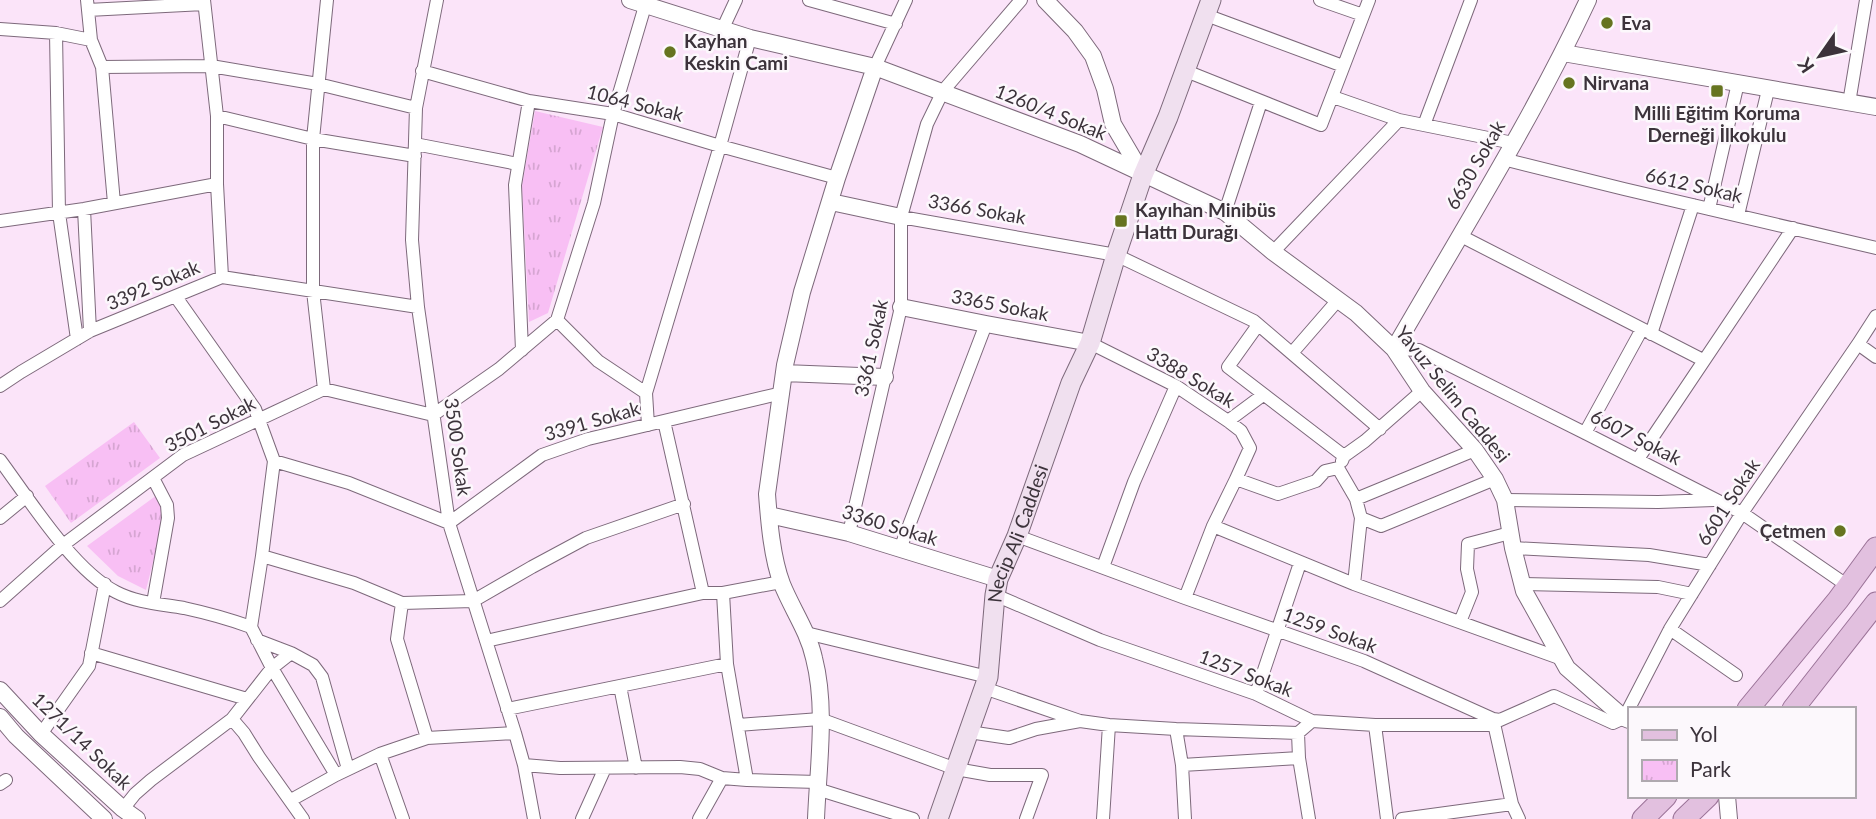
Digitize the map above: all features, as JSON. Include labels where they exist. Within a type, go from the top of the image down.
[{"type":"main road","name":"Necip Ali Caddesi","points":[[938,819],[986,682],[997,587],[1070,383],[1090,343],[1141,164],[1186,71],[1209,7]]},
{"type":"main road","points":[[1750,707],[1876,548]]},
{"type":"main road","points":[[1795,707],[1876,603]]},
{"type":"main road","points":[[1643,819],[1664,798]]},
{"type":"main road","points":[[1685,819],[1705,798]]},
{"type":"street","points":[[327,0],[313,139],[313,291],[324,389],[433,415],[499,369],[557,320],[594,203],[641,2]]},
{"type":"street","name":"3500 Sokak","points":[[437,0],[416,108],[412,240],[418,307],[449,523],[515,733],[534,819]]},
{"type":"street","points":[[723,28],[736,0]]},
{"type":"street","points":[[809,0],[896,24]]},
{"type":"street","points":[[817,819],[821,707],[814,659],[806,633],[781,582],[767,494],[784,373],[802,292],[875,66],[906,0]]},
{"type":"street","name":"3361 Sokak","points":[[849,533],[901,306],[901,217],[927,124],[943,91],[1021,0]]},
{"type":"street","points":[[1045,0],[1075,31],[1093,56],[1105,89],[1113,124],[1141,164]]},
{"type":"street","points":[[1320,0],[1363,15]]},
{"type":"street","points":[[1186,71],[1321,125],[1369,0]]},
{"type":"street","points":[[1424,125],[1471,0]]},
{"type":"street","name":"6630 Sokak","points":[[1394,349],[1513,143],[1563,53],[1588,0]]},
{"type":"street","points":[[1849,103],[1866,0]]},
{"type":"street","points":[[114,203],[102,67],[90,40],[88,5],[204,2],[217,116],[217,184],[222,277]]},
{"type":"street","name":"1260/4 Sokak","points":[[641,2],[750,38],[875,66],[1080,144],[1141,164]]},
{"type":"street","points":[[1209,7],[1343,66]]},
{"type":"street","points":[[0,29],[56,33],[90,40]]},
{"type":"street","points":[[56,33],[59,213],[77,339]]},
{"type":"street","points":[[648,425],[646,393],[750,38]]},
{"type":"street","points":[[1563,53],[1876,107]]},
{"type":"street","points":[[102,67],[211,66],[318,84],[416,108]]},
{"type":"street","name":"1064 Sokak","points":[[422,71],[529,100],[613,114],[837,178]]},
{"type":"street","points":[[1709,209],[1738,83]]},
{"type":"street","points":[[1738,215],[1768,90]]},
{"type":"street","points":[[1333,97],[1399,120],[1513,143]]},
{"type":"street","points":[[522,350],[515,185],[529,100]]},
{"type":"street","points":[[1225,212],[1261,102]]},
{"type":"street","points":[[217,116],[313,139],[518,164]]},
{"type":"street","points":[[1273,252],[1399,120]]},
{"type":"street","name":"6612 Sokak","points":[[1503,159],[1876,248]]},
{"type":"street","name":"Yavuz Selim Caddesi","points":[[1141,164],[1225,212],[1273,252],[1356,313],[1394,349],[1422,391],[1475,450],[1495,479],[1505,500],[1521,584],[1567,668],[1627,719]]},
{"type":"street","points":[[0,222],[217,184]]},
{"type":"street","name":"3366 Sokak","points":[[831,202],[1116,255],[1254,321],[1380,429]]},
{"type":"street","points":[[1585,433],[1647,332],[1693,205]]},
{"type":"street","points":[[84,209],[90,331]]},
{"type":"street","points":[[1638,459],[1793,228]]},
{"type":"street","points":[[1460,235],[1703,360]]},
{"type":"street","name":"3392 Sokak","points":[[0,386],[90,331],[222,277],[418,307]]},
{"type":"street","points":[[176,297],[255,409],[274,461],[251,627],[272,668],[342,772]]},
{"type":"street","points":[[1292,354],[1338,300]]},
{"type":"street","name":"3365 Sokak","points":[[901,306],[1090,343]]},
{"type":"street","name":"6601 Sokak","points":[[1633,707],[1670,629],[1742,513],[1876,316]]},
{"type":"street","points":[[557,320],[598,361],[646,393]]},
{"type":"street","points":[[900,550],[986,324]]},
{"type":"street","points":[[1258,325],[1228,368],[1341,462],[1361,518],[1354,584]]},
{"type":"street","name":"3388 Sokak","points":[[1090,343],[1176,386],[1241,431],[1250,448],[1236,479]]},
{"type":"street","points":[[1858,344],[1876,357]]},
{"type":"street","name":"6607 Sokak","points":[[1394,349],[1419,350],[1742,513],[1848,586]]},
{"type":"street","points":[[784,373],[885,377]]},
{"type":"street","points":[[1103,567],[1134,482],[1176,386]]},
{"type":"street","name":"3501 Sokak","points":[[0,601],[63,545],[184,455],[324,389]]},
{"type":"street","points":[[1185,598],[1213,526],[1236,479],[1278,494],[1316,481],[1422,391]]},
{"type":"street","name":"3391 Sokak","points":[[449,523],[542,455],[588,439],[782,393]]},
{"type":"street","points":[[1228,421],[1263,395]]},
{"type":"street","points":[[664,421],[703,593]]},
{"type":"street","points":[[1356,499],[1475,450]]},
{"type":"street","points":[[0,460],[63,545],[93,576],[116,592],[251,627]]},
{"type":"street","points":[[274,461],[349,483],[449,523]]},
{"type":"street","points":[[153,478],[167,505],[168,518],[153,603]]},
{"type":"street","points":[[1361,518],[1381,526],[1495,479]]},
{"type":"street","points":[[0,518],[27,496]]},
{"type":"street","points":[[1505,500],[1714,500]]},
{"type":"street","points":[[262,556],[354,583],[402,603],[474,601],[586,538],[684,503]]},
{"type":"street","name":"3360 Sokak","points":[[769,515],[849,533],[997,587]]},
{"type":"street","points":[[1213,526],[1354,584],[1562,659]]},
{"type":"street","name":"1259 Sokak","points":[[1017,536],[1364,661],[1493,722]]},
{"type":"street","points":[[1460,622],[1472,592],[1468,544],[1511,540],[1649,555],[1710,565]]},
{"type":"street","points":[[1256,694],[1300,563]]},
{"type":"street","points":[[486,641],[703,593],[723,593],[781,582]]},
{"type":"street","points":[[41,734],[89,666],[105,584]]},
{"type":"street","points":[[1521,584],[1658,587],[1692,594]]},
{"type":"street","name":"1257 Sokak","points":[[997,587],[1100,640],[1256,694],[1312,721],[1375,725],[1493,722]]},
{"type":"street","points":[[723,593],[727,664],[747,780]]},
{"type":"street","points":[[402,603],[397,639],[427,738]]},
{"type":"street","points":[[1670,629],[1736,675]]},
{"type":"street","points":[[806,633],[986,682],[1080,721]]},
{"type":"street","points":[[257,640],[313,665],[321,677],[342,772]]},
{"type":"street","points":[[91,653],[247,699]]},
{"type":"street","points":[[123,809],[151,780],[232,719],[272,668],[290,653]]},
{"type":"street","points":[[507,709],[727,664]]},
{"type":"street","points":[[620,686],[636,768]]},
{"type":"street","name":"1271/14 Sokak","points":[[0,690],[41,734],[137,819]]},
{"type":"street","points":[[1519,819],[1512,804],[1493,722],[1554,696],[1613,723],[1627,719]]},
{"type":"street","points":[[0,717],[16,736],[104,819]]},
{"type":"street","points":[[232,719],[303,819]]},
{"type":"street","points":[[738,725],[820,719],[956,769],[990,775],[1042,775],[1026,819]]},
{"type":"street","points":[[969,732],[1009,738],[1036,729],[1080,721],[1176,729],[1298,733],[1312,721]]},
{"type":"street","points":[[1103,819],[1109,724]]},
{"type":"street","points":[[1375,725],[1387,819]]},
{"type":"street","points":[[1176,729],[1182,765],[1185,819]]},
{"type":"street","points":[[291,800],[380,754],[427,738],[515,733]]},
{"type":"street","points":[[1298,733],[1299,758],[1309,819]]},
{"type":"street","points":[[380,754],[403,819]]},
{"type":"street","points":[[1182,765],[1299,758]]},
{"type":"street","points":[[524,765],[560,768],[680,767],[701,769],[722,778],[818,785],[913,819]]},
{"type":"street","points":[[582,819],[605,768]]},
{"type":"street","points":[[699,819],[722,778]]},
{"type":"street","points":[[1727,798],[1729,819]]},
{"type":"street","points":[[1402,819],[1512,804]]},
{"type":"green space","points":[[535,111],[603,127],[548,313],[529,322],[522,186]]},
{"type":"green space","points":[[134,422],[160,458],[71,523],[45,486]]},
{"type":"green space","points":[[157,495],[164,518],[146,590],[118,576],[87,546]]},
{"type":"place","name":"Eva","points":[[1607,23]]},
{"type":"place","name":"Kayhan Keskin Cami","points":[[670,52]]},
{"type":"place","name":"Nirvana","points":[[1569,83]]},
{"type":"place","name":"Milli Eğitim Koruma Derneği İlkokulu","points":[[1717,91]]},
{"type":"place","name":"Kayıhan Minibüs Hattı Durağı","points":[[1121,221]]},
{"type":"place","name":"Çetmen","points":[[1840,531]]}]
